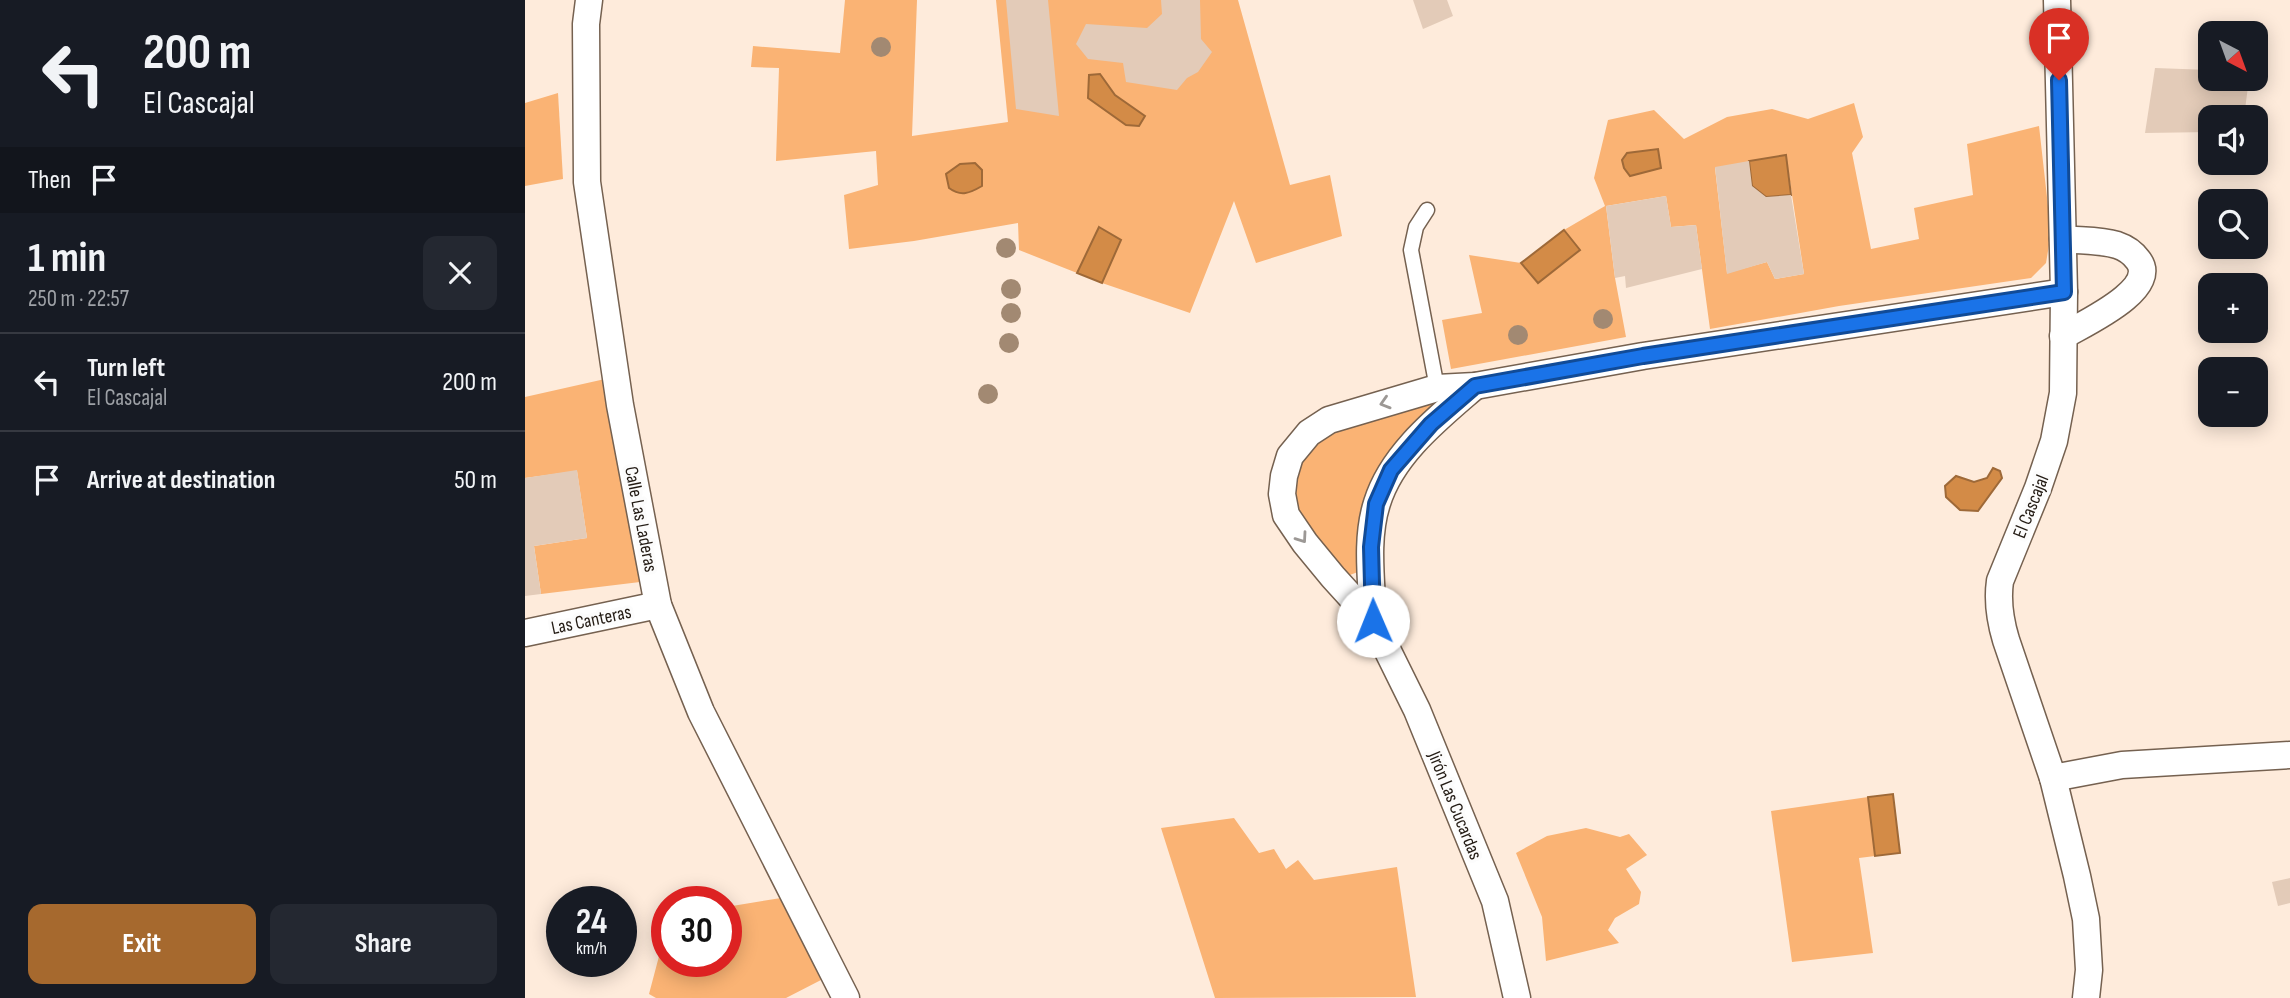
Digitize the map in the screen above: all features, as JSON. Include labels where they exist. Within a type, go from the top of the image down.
[{"type":"street","name":"Calle Las Laderas","points":[[589,0],[586,24],[587,182],[620,405],[657,605],[701,712],[846,998]]},
{"type":"street","name":"El Cascajal","points":[[2057,0],[2064,292],[2063,393],[2054,441],[2000,581],[1998,596],[2000,620],[2006,640],[2053,778],[2086,919],[2089,970],[2086,998]]},
{"type":"street","points":[[2063,239],[2115,244],[2129,250],[2144,271],[2142,282],[2124,300],[2063,336]]},
{"type":"street","name":"Jirón Las Cucardas","points":[[1517,998],[1495,901],[1417,710],[1373,621],[1333,577],[1286,514],[1282,494],[1290,456],[1309,433],[1329,420],[1437,387],[1475,386],[1643,356],[2064,292]]},
{"type":"street","name":"Jirón Las Cucardas","points":[[1373,621],[1371,547],[1376,504],[1391,470],[1431,424],[1475,386]]},
{"type":"street","points":[[1333,577],[1347,576],[1371,563]]},
{"type":"street","name":"Las Canteras","points":[[525,633],[657,605]]},
{"type":"street","points":[[2053,778],[2122,765],[2290,755]]},
{"type":"lane","points":[[1427,210],[1416,227],[1411,250],[1437,387]]},
{"type":"shaded area","points":[[845,0],[917,0],[912,136],[1008,122],[996,0],[1238,0],[1290,185],[1330,175],[1342,236],[1256,263],[1234,201],[1190,313],[1102,283],[1121,240],[1100,227],[1077,273],[1019,250],[1018,223],[849,249],[844,195],[878,185],[876,151],[776,161],[779,68],[751,67],[753,46],[840,53]]},
{"type":"shaded area","points":[[1100,74],[1115,95],[1145,116],[1139,126],[1126,125],[1088,98],[1089,75]]},
{"type":"shaded area","points":[[558,93],[563,179],[525,186],[525,103]]},
{"type":"shaded area","points":[[1854,103],[1863,137],[1852,153],[1871,249],[1919,239],[1914,208],[1973,195],[1967,144],[2039,126],[2051,233],[2046,263],[2031,278],[1839,306],[1710,329],[1696,225],[1671,227],[1666,196],[1606,206],[1626,337],[1451,369],[1442,320],[1482,313],[1469,255],[1521,263],[1538,283],[1580,250],[1564,230],[1605,206],[1594,178],[1608,120],[1654,110],[1684,139],[1727,117],[1772,109],[1808,119]],"holes":[[[1786,155],[1804,274],[1775,279],[1767,262],[1727,273],[1715,168]]]},
{"type":"shaded area","points":[[1658,149],[1661,168],[1630,176],[1624,168],[1622,160],[1627,153]]},
{"type":"shaded area","points":[[1786,155],[1791,195],[1766,197],[1752,186],[1749,161]]},
{"type":"shaded area","points":[[975,163],[982,170],[982,186],[965,193],[949,188],[946,174],[960,164]]},
{"type":"shaded area","points":[[1099,227],[1121,240],[1102,283],[1077,273]]},
{"type":"shaded area","points":[[1564,230],[1580,250],[1538,283],[1521,263]]},
{"type":"shaded area","points":[[605,379],[640,582],[541,594],[534,546],[587,538],[577,471],[525,478],[525,397]]},
{"type":"shaded area","points":[[1475,386],[1391,471],[1358,572],[1347,576],[1305,543],[1284,476],[1309,433]]},
{"type":"shaded area","points":[[1993,468],[2000,471],[2002,478],[1978,511],[1960,510],[1946,497],[1945,486],[1956,476],[1974,482],[1987,478]]},
{"type":"shaded area","points":[[1893,794],[1900,853],[1875,856],[1868,797]]},
{"type":"shaded area","points":[[1868,797],[1875,856],[1859,858],[1873,953],[1792,962],[1771,811]]},
{"type":"shaded area","points":[[1234,818],[1259,853],[1274,849],[1286,869],[1298,860],[1314,880],[1397,867],[1416,997],[1215,998],[1161,828]]},
{"type":"shaded area","points":[[1586,828],[1620,837],[1629,834],[1647,855],[1626,869],[1641,892],[1639,904],[1615,918],[1608,930],[1619,943],[1546,961],[1542,917],[1516,853],[1547,836]]},
{"type":"shaded area","points":[[781,898],[821,980],[786,998],[656,998],[649,994],[654,977],[742,977],[742,904]]},
{"type":"building","points":[[1006,0],[1048,0],[1059,116],[1016,109]]},
{"type":"building","points":[[1161,0],[1200,0],[1201,39],[1212,52],[1198,72],[1187,78],[1177,90],[1126,82],[1123,63],[1088,59],[1076,44],[1086,24],[1147,28],[1162,14]]},
{"type":"building","points":[[1413,0],[1447,0],[1453,16],[1423,29]]},
{"type":"building","points":[[2155,68],[2198,70],[2198,91],[2247,91],[2246,105],[2198,105],[2198,132],[2145,133]]},
{"type":"building","points":[[1749,161],[1752,186],[1766,197],[1791,195],[1804,274],[1775,279],[1767,262],[1727,274],[1715,167]]},
{"type":"building","points":[[1666,196],[1671,227],[1696,225],[1702,269],[1626,288],[1625,276],[1615,278],[1606,206]]},
{"type":"building","points":[[577,470],[587,538],[534,546],[541,594],[525,596],[525,478]]},
{"type":"building","points":[[2290,878],[2290,903],[2278,906],[2272,882]]},
{"type":"route","points":[[1373,621],[1371,547],[1376,504],[1391,470],[1431,424],[1475,386],[1643,356],[2064,292],[2059,80]]}]
